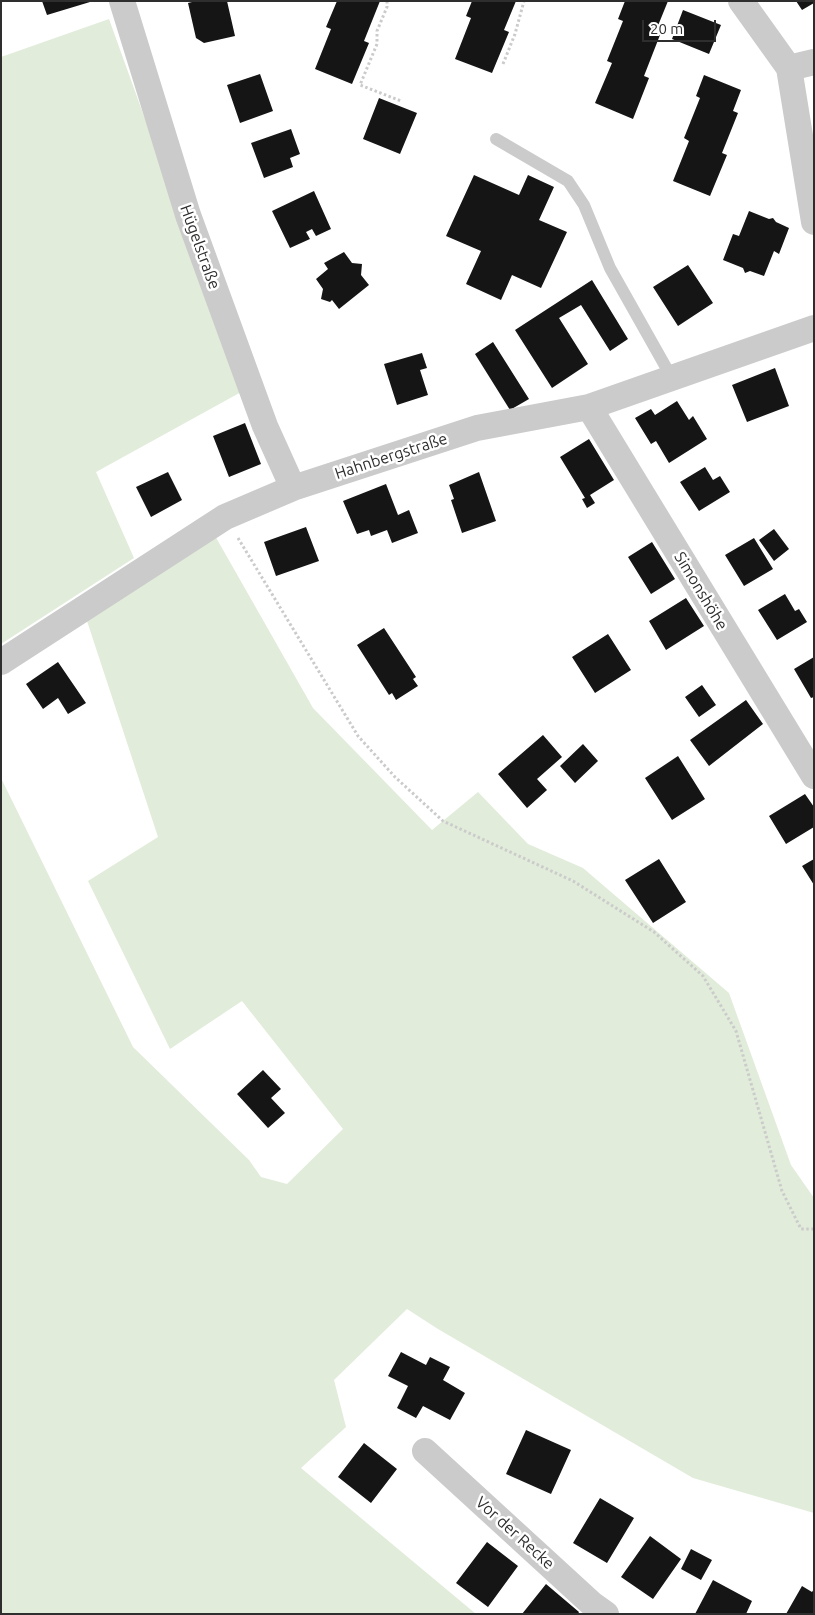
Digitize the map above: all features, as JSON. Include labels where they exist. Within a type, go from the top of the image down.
[{"type":"street","name":"Hügelstraße","points":[[122,1],[188,215],[265,426],[294,488]]},
{"type":"street","points":[[741,1],[802,65],[814,222]]},
{"type":"street","name":"Hahnbergstraße","points":[[1,662],[225,516],[294,488],[477,428],[589,407],[814,328]]},
{"type":"street","name":"Simonshöhe","points":[[589,407],[814,776]]},
{"type":"street","name":"Vor der Recke","points":[[425,1451],[592,1604],[606,1614]]},
{"type":"lane","points":[[496,139],[568,181],[584,205],[610,268],[672,378]]},
{"type":"path","points":[[387,1],[387,7],[377,31],[377,44],[360,85],[401,101]]},
{"type":"path","points":[[503,64],[515,34],[524,1]]},
{"type":"path","points":[[225,516],[358,736],[395,777],[443,821],[573,880],[654,932],[703,976],[736,1031],[782,1191],[801,1230],[814,1228]]},
{"type":"green space","points":[[109,19],[243,391],[96,472],[134,558],[1,644],[1,57]]},
{"type":"green space","points":[[214,534],[313,708],[432,830],[478,792],[528,844],[583,868],[729,993],[791,1165],[814,1198],[814,1513],[693,1478],[407,1309],[334,1380],[346,1427],[301,1468],[476,1614],[1,1614],[1,778],[133,1047],[249,1160],[261,1177],[287,1184],[343,1129],[242,1001],[170,1049],[88,881],[158,837],[87,621]]},
{"type":"building","points":[[42,1],[90,1],[90,2],[47,15]]},
{"type":"building","points":[[196,1],[227,1],[235,36],[204,43],[196,38],[188,3]]},
{"type":"building","points":[[337,1],[380,1],[364,41],[369,43],[352,84],[315,69],[331,29],[326,27]]},
{"type":"building","points":[[472,1],[516,1],[504,30],[509,32],[492,73],[455,59],[471,18],[466,16]]},
{"type":"building","points":[[625,1],[668,1],[655,33],[660,35],[644,76],[649,78],[633,119],[595,103],[612,63],[607,61],[623,21],[618,19]]},
{"type":"building","points":[[796,1],[814,1],[814,3],[802,10]]},
{"type":"building","points":[[683,10],[721,25],[709,54],[672,39]]},
{"type":"building","points":[[260,74],[273,111],[240,123],[227,85]]},
{"type":"building","points":[[704,75],[741,90],[733,111],[738,113],[722,153],[727,155],[710,196],[673,181],[689,141],[684,138],[700,98],[696,96]]},
{"type":"building","points":[[379,98],[417,113],[400,154],[363,139]]},
{"type":"building","points":[[291,129],[300,154],[290,158],[293,167],[264,178],[251,143]]},
{"type":"building","points":[[474,175],[519,195],[528,175],[554,187],[539,220],[567,232],[541,288],[512,275],[501,300],[466,284],[481,251],[446,236]]},
{"type":"building","points":[[314,191],[331,229],[316,236],[312,229],[306,232],[310,239],[290,248],[272,211]]},
{"type":"building","points":[[749,211],[769,219],[773,218],[776,222],[789,228],[779,254],[774,251],[764,276],[750,271],[745,273],[743,268],[723,260],[733,234],[739,236]]},
{"type":"building","points":[[344,252],[352,263],[362,264],[361,275],[369,285],[339,309],[332,300],[330,302],[321,299],[323,289],[316,279],[328,269],[324,263]]},
{"type":"building","points":[[688,265],[713,303],[678,326],[653,287]]},
{"type":"building","points":[[592,280],[628,339],[610,351],[581,305],[559,318],[588,364],[552,388],[515,330]]},
{"type":"building","points":[[493,342],[529,399],[510,410],[475,354]]},
{"type":"building","points":[[422,353],[427,368],[420,370],[428,395],[397,405],[384,364]]},
{"type":"building","points":[[775,368],[789,406],[747,422],[732,385]]},
{"type":"building","points":[[677,401],[689,420],[693,416],[707,439],[669,463],[656,441],[651,444],[635,418],[651,409],[655,415]]},
{"type":"building","points":[[245,423],[261,464],[229,477],[213,436]]},
{"type":"building","points":[[589,439],[614,480],[590,495],[595,503],[587,508],[582,499],[585,498],[560,457]]},
{"type":"building","points":[[705,467],[713,480],[720,476],[730,492],[699,511],[680,482]]},
{"type":"building","points":[[168,472],[182,500],[151,517],[136,487]]},
{"type":"building","points":[[479,472],[496,521],[462,533],[451,500],[454,499],[449,485]]},
{"type":"building","points":[[386,484],[398,515],[409,510],[418,533],[392,543],[387,530],[371,536],[369,530],[357,534],[343,501]]},
{"type":"building","points":[[306,527],[319,561],[276,576],[264,542]]},
{"type":"building","points":[[774,529],[789,549],[774,561],[759,540]]},
{"type":"building","points":[[754,538],[773,569],[744,586],[725,555]]},
{"type":"building","points":[[652,542],[675,579],[651,594],[628,557]]},
{"type":"building","points":[[785,594],[795,611],[799,609],[807,622],[777,640],[758,610]]},
{"type":"building","points":[[686,598],[704,626],[666,650],[649,621]]},
{"type":"building","points":[[384,628],[416,677],[413,679],[418,686],[396,700],[392,693],[389,695],[357,645]]},
{"type":"building","points":[[608,634],[631,670],[595,693],[572,657]]},
{"type":"building","points":[[814,657],[814,697],[811,698],[794,669]]},
{"type":"building","points":[[58,662],[86,703],[68,714],[58,698],[43,709],[26,684]]},
{"type":"building","points":[[702,685],[716,705],[699,717],[685,697]]},
{"type":"building","points":[[746,700],[763,724],[709,766],[690,740]]},
{"type":"building","points":[[543,735],[562,757],[537,779],[547,790],[527,808],[498,774]]},
{"type":"building","points":[[583,744],[598,761],[575,783],[560,766]]},
{"type":"building","points":[[678,756],[705,799],[672,820],[645,778]]},
{"type":"building","points":[[805,794],[814,807],[814,827],[786,844],[769,816]]},
{"type":"building","points":[[659,859],[686,902],[653,923],[625,880]]},
{"type":"building","points":[[814,859],[814,885],[802,866]]},
{"type":"building","points":[[263,1070],[281,1089],[271,1098],[285,1113],[268,1128],[237,1094]]},
{"type":"building","points":[[401,1352],[426,1365],[430,1357],[450,1367],[443,1380],[465,1393],[450,1420],[423,1406],[416,1418],[397,1408],[408,1386],[388,1376]]},
{"type":"building","points":[[526,1430],[571,1450],[551,1494],[506,1474]]},
{"type":"building","points":[[364,1443],[397,1469],[371,1503],[338,1477]]},
{"type":"building","points":[[600,1498],[634,1518],[607,1563],[573,1543]]},
{"type":"building","points":[[650,1536],[681,1559],[653,1599],[621,1577]]},
{"type":"building","points":[[487,1542],[518,1566],[488,1607],[456,1583]]},
{"type":"building","points":[[691,1549],[712,1560],[701,1580],[681,1569]]},
{"type":"building","points":[[713,1580],[752,1601],[746,1614],[695,1614]]},
{"type":"building","points":[[546,1584],[579,1612],[578,1614],[522,1614]]},
{"type":"building","points":[[802,1586],[812,1592],[814,1589],[814,1614],[786,1614]]}]
